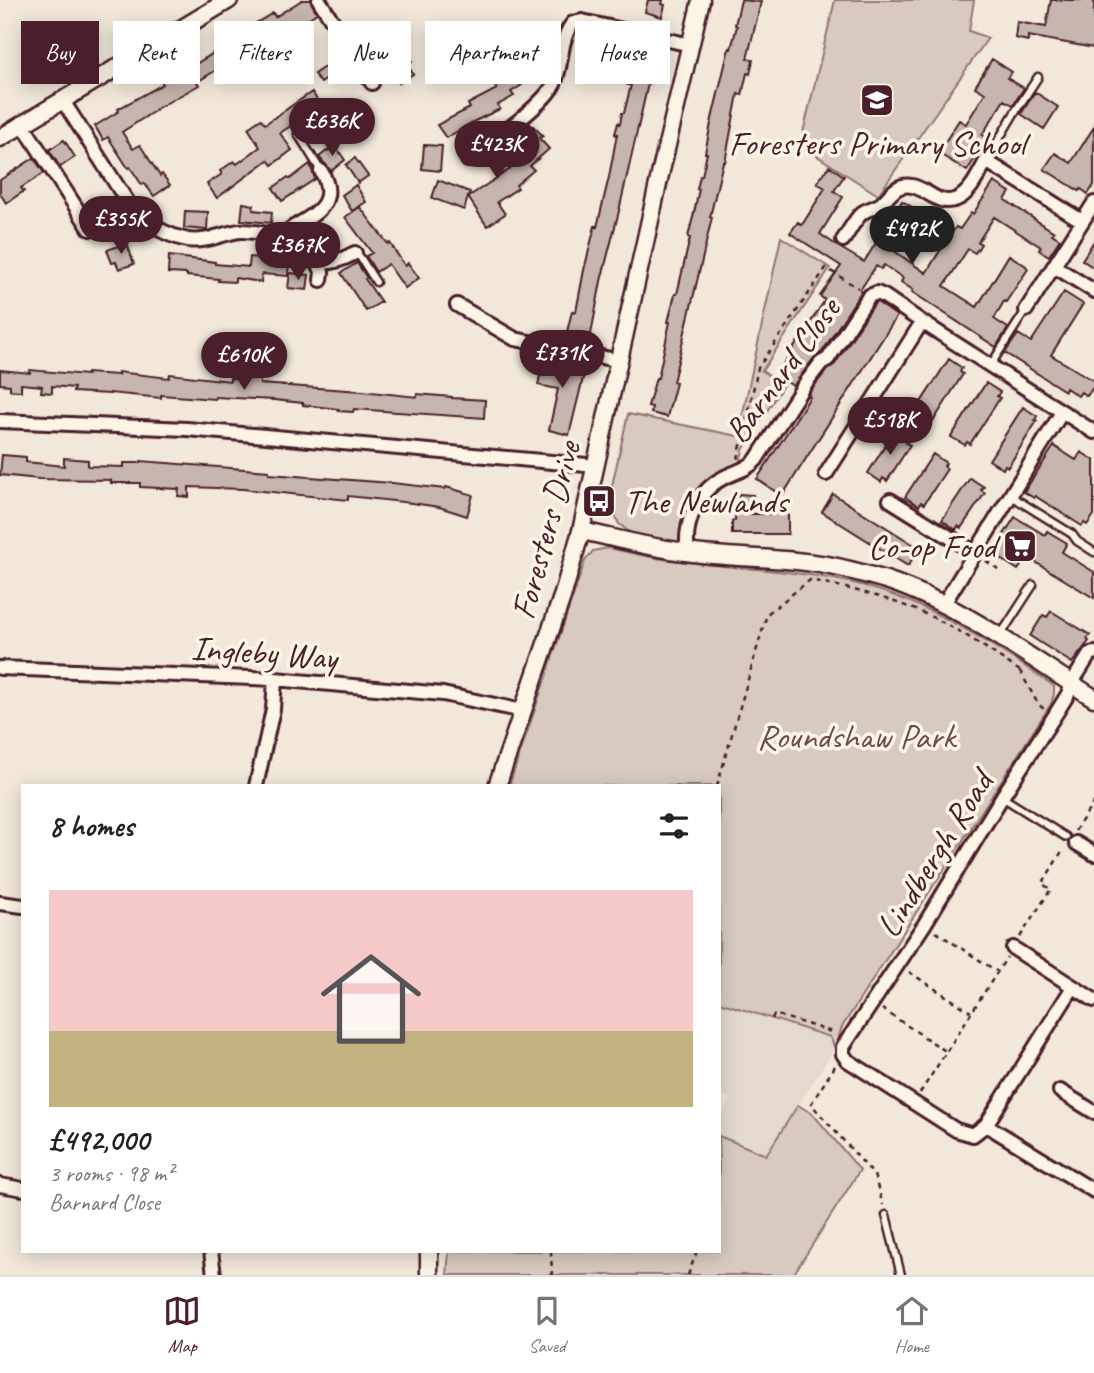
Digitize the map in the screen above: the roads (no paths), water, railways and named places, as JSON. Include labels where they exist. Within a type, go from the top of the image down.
[{"type":"main road","points":[[0,138],[229,0]]},
{"type":"main road","name":"Foresters Drive","points":[[499,784],[564,592],[581,531],[701,0]]},
{"type":"main road","points":[[581,531],[642,546],[688,553],[821,564],[888,581],[943,605],[1094,698]]},
{"type":"main road","points":[[429,1253],[429,1275]]},
{"type":"street","points":[[318,0],[332,21]]},
{"type":"street","points":[[468,160],[549,93],[556,80],[568,30],[573,23],[582,21],[691,46]]},
{"type":"street","points":[[63,101],[132,209],[140,218],[155,227],[185,240],[208,240],[249,230],[282,234],[310,218],[325,202],[328,188],[321,170]]},
{"type":"street","points":[[23,125],[90,229]]},
{"type":"street","points":[[844,240],[862,213],[878,205],[895,189],[910,186],[919,188],[939,200],[957,199],[968,190],[986,161],[1082,221]]},
{"type":"street","points":[[1026,310],[1094,203]]},
{"type":"street","points":[[282,234],[303,254],[318,262],[338,262],[355,253]]},
{"type":"street","points":[[318,262],[322,272],[321,280]]},
{"type":"street","points":[[1054,266],[1094,291]]},
{"type":"street","name":"Barnard Close","points":[[688,553],[689,528],[696,506],[706,489],[756,460],[805,384],[821,363],[828,359],[869,296],[877,293],[1094,432]]},
{"type":"street","points":[[457,305],[515,340],[620,361]]},
{"type":"street","points":[[826,474],[922,322]]},
{"type":"street","points":[[943,605],[1062,412]]},
{"type":"street","points":[[0,421],[187,429],[587,465],[596,468]]},
{"type":"street","points":[[890,500],[975,553]]},
{"type":"street","name":"Lindbergh Road","points":[[986,1125],[973,1135],[956,1130],[847,1060],[843,1047],[924,925],[1068,694],[1071,684],[1090,654],[1094,653]]},
{"type":"street","name":"Ingleby Way","points":[[0,668],[275,679],[443,694],[523,711]]},
{"type":"street","points":[[256,784],[273,709],[275,679]]},
{"type":"street","points":[[1071,840],[1094,854]]},
{"type":"street","points":[[0,903],[21,906]]},
{"type":"street","points":[[1013,948],[1094,1000]]},
{"type":"street","points":[[1073,987],[986,1125],[1094,1191]]},
{"type":"street","points":[[1060,1091],[1094,1112]]},
{"type":"street","points":[[0,1185],[21,1189]]},
{"type":"street","points":[[211,1253],[214,1275]]},
{"type":"lane","points":[[986,161],[1038,77]]},
{"type":"lane","points":[[298,134],[321,170]]},
{"type":"lane","points":[[355,253],[376,282]]},
{"type":"lane","points":[[990,366],[1026,310]]},
{"type":"lane","points":[[1011,496],[1072,534],[1077,541],[1094,552]]},
{"type":"lane","points":[[999,638],[1034,585]]},
{"type":"lane","points":[[1002,797],[1071,840]]},
{"type":"lane","points":[[886,1215],[901,1275]]},
{"type":"place","name":"Foresters Primary School","points":[[877,100]]},
{"type":"place","name":"The Newlands","points":[[599,501]]},
{"type":"place","name":"Co-op Food","points":[[1020,546]]},
{"type":"park label","name":"Roundshaw Park","points":[[856,736]]}]
